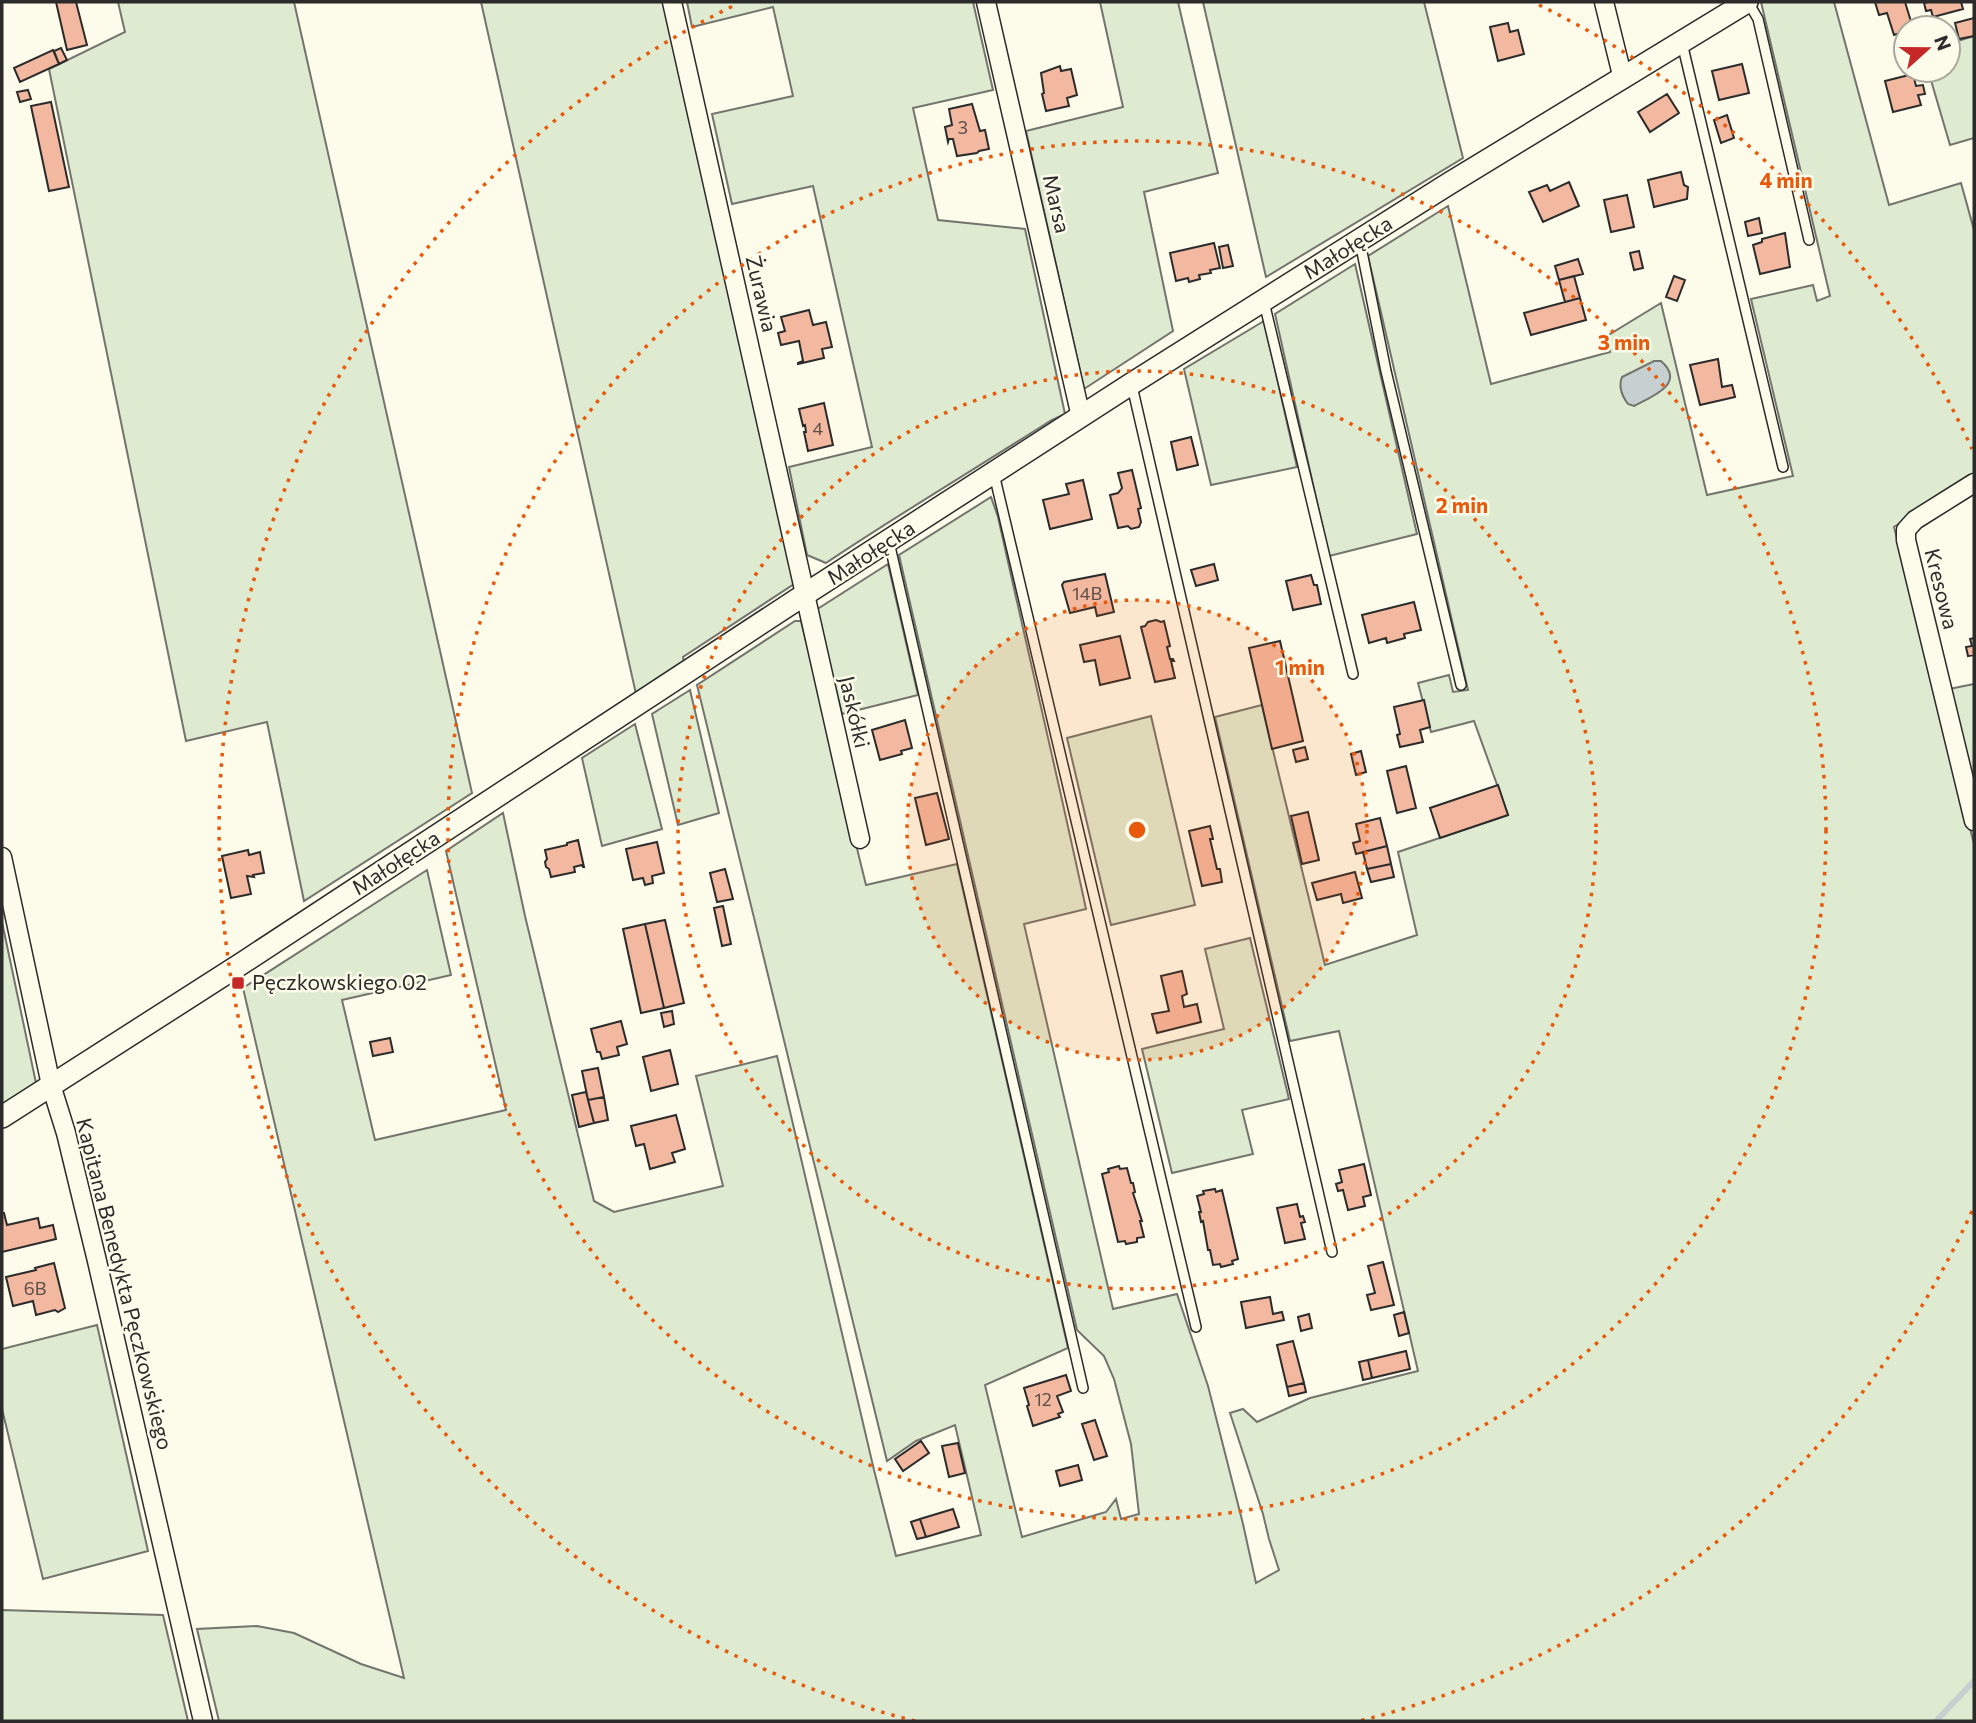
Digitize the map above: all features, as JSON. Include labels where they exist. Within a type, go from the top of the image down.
[{"type":"street","name":"Żurawia","points":[[672,2],[804,595]]},
{"type":"street","name":"Marsa","points":[[986,2],[1081,417]]},
{"type":"street","points":[[1604,2],[1623,79]]},
{"type":"street","name":"Małołęcka","points":[[2,1117],[1131,384],[1450,183],[1748,2]]},
{"type":"street","name":"Kresowa","points":[[1974,483],[1915,520],[1906,530],[1906,540],[1974,821]]},
{"type":"street","name":"Jaskółki","points":[[804,595],[860,839]]},
{"type":"street","name":"Kapitana Benedykta Pęczkowskiego","points":[[2,857],[51,1085],[66,1133],[97,1261],[203,1721]]},
{"type":"lane","points":[[1748,2],[1758,19],[1809,240]]},
{"type":"lane","points":[[1682,43],[1783,467]]},
{"type":"lane","points":[[1360,241],[1386,371],[1461,685]]},
{"type":"lane","points":[[1264,301],[1353,674]]},
{"type":"lane","points":[[1131,384],[1332,1252]]},
{"type":"lane","points":[[994,473],[1196,1327]]},
{"type":"lane","points":[[889,541],[1083,1388]]},
{"type":"green space","points":[[118,2],[294,2],[472,793],[304,901],[267,722],[186,741],[49,69],[125,32]]},
{"type":"green space","points":[[481,2],[663,2],[794,584],[683,657],[684,663],[636,694]]},
{"type":"green space","points":[[687,2],[973,2],[993,90],[913,108],[938,220],[1025,229],[1065,414],[826,563],[807,555],[789,467],[872,447],[813,186],[732,204],[712,114],[793,96],[773,7],[692,27]]},
{"type":"green space","points":[[1100,2],[1178,2],[1218,173],[1144,192],[1173,331],[1084,389],[1026,131],[1123,107]]},
{"type":"green space","points":[[1203,2],[1424,2],[1463,158],[1266,277]]},
{"type":"green space","points":[[1761,2],[1834,2],[1889,205],[1961,183],[1974,230],[1974,477],[1894,527],[1974,844],[1974,1721],[219,1721],[197,1629],[257,1626],[294,1633],[361,1664],[404,1678],[243,988],[427,870],[451,975],[342,1000],[375,1140],[506,1110],[446,851],[503,813],[525,916],[594,1201],[614,1212],[723,1186],[696,1076],[777,1056],[896,1556],[981,1535],[955,1425],[916,1441],[887,1461],[697,685],[795,621],[801,621],[866,885],[957,864],[1068,1348],[985,1385],[1022,1537],[1106,1512],[1116,1499],[1121,1519],[1139,1514],[1131,1444],[1114,1379],[1104,1356],[1077,1330],[899,555],[991,497],[998,517],[1086,909],[1024,924],[1113,1309],[1177,1294],[1208,1386],[1256,1583],[1279,1570],[1230,1413],[1243,1409],[1257,1422],[1310,1398],[1418,1371],[1339,1031],[1290,1041],[1215,717],[1262,705],[1325,965],[1417,935],[1398,852],[1508,815],[1474,721],[1431,732],[1418,683],[1449,675],[1453,692],[1468,690],[1368,256],[1448,206],[1491,384],[1610,352],[1607,336],[1661,303],[1707,495],[1793,476],[1751,299],[1813,285],[1817,301],[1830,296]]},
{"type":"green space","points":[[1974,36],[1974,138],[1950,145],[1932,84],[1962,84],[1962,40]]},
{"type":"green space","points":[[1355,264],[1417,534],[1329,556],[1275,314]]},
{"type":"green space","points":[[1264,321],[1297,467],[1211,485],[1184,369]]},
{"type":"green space","points":[[888,564],[918,695],[842,714],[816,610]]},
{"type":"green space","points":[[1974,684],[1974,790],[1949,689]]},
{"type":"green space","points":[[690,690],[719,813],[678,825],[652,714]]},
{"type":"green space","points":[[1151,716],[1195,905],[1111,925],[1067,738]]},
{"type":"green space","points":[[635,724],[662,829],[602,846],[582,758]]},
{"type":"green space","points":[[2,922],[36,1083],[2,1105]]},
{"type":"green space","points":[[1250,938],[1289,1099],[1242,1110],[1253,1154],[1172,1173],[1142,1049],[1224,1029],[1205,949]]},
{"type":"green space","points":[[97,1325],[148,1551],[43,1579],[2,1409],[2,1349]]},
{"type":"green space","points":[[2,1610],[163,1615],[188,1721],[2,1721]]},
{"type":"shaded area","points":[[1654,361],[1661,361],[1668,369],[1668,383],[1657,394],[1634,406],[1628,404],[1621,391],[1622,377]]},
{"type":"building","points":[[56,2],[76,2],[87,45],[67,50]]},
{"type":"building","points":[[1875,2],[1905,2],[1909,14],[1892,14],[1892,29],[1887,13],[1879,15]]},
{"type":"building","points":[[1961,2],[1963,9],[1932,14],[1931,10],[1926,11],[1924,3]]},
{"type":"building","points":[[1974,18],[1974,36],[1962,38],[1962,21]]},
{"type":"building","points":[[1508,23],[1510,32],[1518,30],[1524,54],[1498,61],[1490,27]]},
{"type":"building","points":[[61,48],[67,60],[59,64],[54,51]]},
{"type":"building","points":[[53,50],[59,64],[20,82],[14,68]]},
{"type":"building","points":[[1742,64],[1749,93],[1719,100],[1712,71]]},
{"type":"building","points":[[1060,66],[1061,71],[1071,69],[1077,95],[1067,98],[1069,106],[1046,111],[1041,73]]},
{"type":"building","points":[[1892,79],[1892,84],[1923,85],[1925,94],[1918,95],[1921,105],[1893,112],[1885,81]]},
{"type":"building","points":[[28,90],[31,99],[20,102],[17,92]]},
{"type":"building","points":[[1667,94],[1679,113],[1650,132],[1638,112]]},
{"type":"building","points":[[51,102],[69,187],[49,191],[31,106]]},
{"type":"building","points":[[972,104],[980,131],[985,130],[989,149],[957,156],[953,139],[948,142],[945,127],[952,125],[949,109]]},
{"type":"building","points":[[1727,115],[1734,138],[1721,143],[1714,120]]},
{"type":"building","points":[[1681,172],[1684,185],[1688,187],[1687,199],[1654,207],[1648,180]]},
{"type":"building","points":[[1569,182],[1579,206],[1543,222],[1529,192],[1547,185],[1550,191]]},
{"type":"building","points":[[1627,195],[1634,227],[1611,232],[1604,200]]},
{"type":"building","points":[[1759,218],[1762,233],[1748,236],[1745,222]]},
{"type":"building","points":[[1785,233],[1790,267],[1760,274],[1753,245],[1762,242],[1762,239]]},
{"type":"building","points":[[1214,243],[1220,268],[1199,275],[1200,279],[1176,281],[1170,253]]},
{"type":"building","points":[[1228,245],[1233,266],[1223,268],[1219,247]]},
{"type":"building","points":[[1639,251],[1643,268],[1634,270],[1630,253]]},
{"type":"building","points":[[1578,259],[1583,274],[1559,280],[1555,266]]},
{"type":"building","points":[[1574,276],[1580,298],[1565,302],[1559,280]]},
{"type":"building","points":[[1674,276],[1685,280],[1677,301],[1666,297]]},
{"type":"building","points":[[1580,298],[1586,320],[1531,335],[1524,313]]},
{"type":"building","points":[[809,310],[813,325],[826,322],[832,347],[822,349],[824,358],[798,364],[803,361],[799,341],[781,345],[778,333],[785,331],[781,317]]},
{"type":"building","points":[[1718,359],[1722,387],[1732,385],[1735,397],[1700,405],[1690,365]]},
{"type":"building","points":[[824,403],[833,445],[808,451],[805,425],[803,426],[799,409]]},
{"type":"building","points":[[1191,437],[1198,465],[1177,470],[1171,442]]},
{"type":"building","points":[[1132,470],[1141,508],[1138,509],[1141,522],[1139,527],[1118,528],[1110,495],[1118,493],[1122,488],[1118,473]]},
{"type":"building","points":[[1083,480],[1092,519],[1050,529],[1043,500],[1069,494],[1066,484]]},
{"type":"building","points":[[1214,564],[1218,580],[1196,586],[1191,570]]},
{"type":"building","points":[[1105,574],[1114,612],[1097,616],[1095,607],[1070,613],[1062,585],[1064,582]]},
{"type":"building","points":[[1311,575],[1314,585],[1317,585],[1321,604],[1293,610],[1286,581]]},
{"type":"building","points":[[1414,602],[1421,630],[1404,634],[1405,638],[1387,643],[1386,638],[1369,643],[1362,615]]},
{"type":"building","points":[[1156,620],[1164,621],[1170,659],[1174,661],[1171,661],[1175,678],[1155,682],[1141,627]]},
{"type":"building","points":[[1120,636],[1130,678],[1100,685],[1095,660],[1084,662],[1080,645]]},
{"type":"building","points":[[1974,638],[1974,655],[1968,656],[1966,647],[1972,646],[1970,639]]},
{"type":"building","points":[[1280,641],[1303,741],[1272,749],[1249,648]]},
{"type":"building","points":[[1424,700],[1430,727],[1420,730],[1423,742],[1400,747],[1394,707]]},
{"type":"building","points":[[905,720],[912,748],[901,751],[902,754],[880,760],[872,730]]},
{"type":"building","points":[[1305,747],[1308,759],[1296,762],[1293,750]]},
{"type":"building","points":[[1361,751],[1366,772],[1356,775],[1351,754]]},
{"type":"building","points":[[1406,766],[1416,808],[1397,813],[1387,771]]},
{"type":"building","points":[[1498,785],[1508,815],[1440,838],[1430,808]]},
{"type":"building","points":[[937,793],[949,839],[926,845],[915,798]]},
{"type":"building","points":[[1308,812],[1319,860],[1302,864],[1291,816]]},
{"type":"building","points":[[1380,818],[1387,846],[1356,854],[1353,843],[1360,841],[1356,824]]},
{"type":"building","points":[[1210,826],[1213,839],[1210,839],[1222,882],[1202,886],[1189,831]]},
{"type":"building","points":[[578,840],[584,867],[574,867],[575,872],[551,877],[546,867],[545,850]]},
{"type":"building","points":[[657,842],[664,873],[652,876],[653,883],[645,885],[643,878],[633,880],[626,849]]},
{"type":"building","points":[[1387,846],[1391,864],[1367,869],[1363,852]]},
{"type":"building","points":[[248,850],[249,855],[260,852],[264,873],[253,875],[254,877],[247,876],[251,894],[231,898],[222,856]]},
{"type":"building","points":[[1391,864],[1394,877],[1371,882],[1367,869]]},
{"type":"building","points":[[725,869],[733,899],[717,902],[710,873]]},
{"type":"building","points":[[1355,872],[1362,898],[1343,903],[1341,894],[1317,900],[1312,883]]},
{"type":"building","points":[[723,906],[731,944],[722,946],[714,908]]},
{"type":"building","points":[[665,920],[684,1003],[664,1008],[645,924]]},
{"type":"building","points":[[645,924],[664,1008],[641,1013],[623,929]]},
{"type":"building","points":[[1182,971],[1187,994],[1182,996],[1184,1007],[1197,1004],[1201,1022],[1157,1033],[1152,1014],[1169,1011],[1161,976]]},
{"type":"building","points":[[672,1011],[674,1024],[664,1027],[661,1013]]},
{"type":"building","points":[[621,1021],[627,1044],[617,1047],[619,1055],[602,1059],[600,1052],[597,1052],[591,1029]]},
{"type":"building","points":[[390,1038],[393,1052],[373,1056],[370,1042]]},
{"type":"building","points":[[670,1050],[678,1084],[651,1091],[643,1057]]},
{"type":"building","points":[[598,1068],[604,1097],[588,1100],[582,1071]]},
{"type":"building","points":[[586,1092],[594,1123],[579,1127],[572,1095]]},
{"type":"building","points":[[604,1097],[608,1120],[594,1123],[588,1100]]},
{"type":"building","points":[[676,1115],[685,1149],[672,1153],[675,1162],[650,1169],[644,1144],[636,1146],[631,1126]]},
{"type":"building","points":[[1364,1164],[1371,1195],[1363,1197],[1365,1206],[1348,1210],[1343,1190],[1338,1191],[1336,1184],[1342,1182],[1339,1170]]},
{"type":"building","points":[[1119,1166],[1120,1169],[1127,1168],[1133,1183],[1144,1237],[1137,1238],[1137,1242],[1126,1244],[1125,1241],[1118,1242],[1102,1174]]},
{"type":"building","points":[[1215,1189],[1216,1192],[1222,1190],[1238,1259],[1232,1261],[1233,1264],[1221,1267],[1220,1264],[1213,1265],[1197,1196],[1204,1194],[1203,1191]]},
{"type":"building","points":[[1297,1204],[1300,1217],[1303,1216],[1305,1222],[1301,1223],[1305,1239],[1285,1243],[1277,1208]]},
{"type":"building","points":[[2,1213],[7,1225],[38,1218],[40,1228],[53,1225],[56,1239],[2,1252]]},
{"type":"building","points":[[1383,1262],[1394,1305],[1371,1310],[1367,1295],[1375,1293],[1368,1266]]},
{"type":"building","points":[[54,1263],[65,1308],[58,1312],[55,1310],[36,1315],[33,1301],[13,1306],[6,1277]]},
{"type":"building","points":[[1270,1297],[1273,1314],[1282,1312],[1284,1320],[1246,1328],[1241,1302]]},
{"type":"building","points":[[1404,1312],[1409,1333],[1399,1336],[1394,1315]]},
{"type":"building","points":[[1309,1314],[1312,1328],[1301,1331],[1298,1317]]},
{"type":"building","points":[[1293,1341],[1304,1383],[1287,1387],[1277,1345]]},
{"type":"building","points":[[1406,1351],[1410,1369],[1372,1378],[1368,1360]]},
{"type":"building","points":[[1368,1360],[1372,1378],[1363,1380],[1359,1362]]},
{"type":"building","points":[[1066,1375],[1071,1391],[1057,1396],[1063,1412],[1058,1414],[1060,1417],[1033,1426],[1024,1388]]},
{"type":"building","points":[[1304,1383],[1306,1392],[1289,1396],[1287,1387]]},
{"type":"building","points":[[1095,1420],[1107,1456],[1094,1460],[1082,1424]]},
{"type":"building","points":[[921,1441],[929,1453],[903,1471],[895,1459]]},
{"type":"building","points":[[958,1443],[965,1473],[949,1477],[942,1446]]},
{"type":"building","points":[[1078,1465],[1082,1480],[1060,1486],[1056,1471]]},
{"type":"building","points":[[953,1509],[959,1527],[926,1537],[920,1519]]},
{"type":"building","points":[[920,1519],[926,1537],[917,1539],[911,1522]]},
{"type":"waterway","points":[[1936,1721],[1974,1681]]},
{"type":"place","name":"Pęczkowskiego 02","points":[[238,983]]}]
